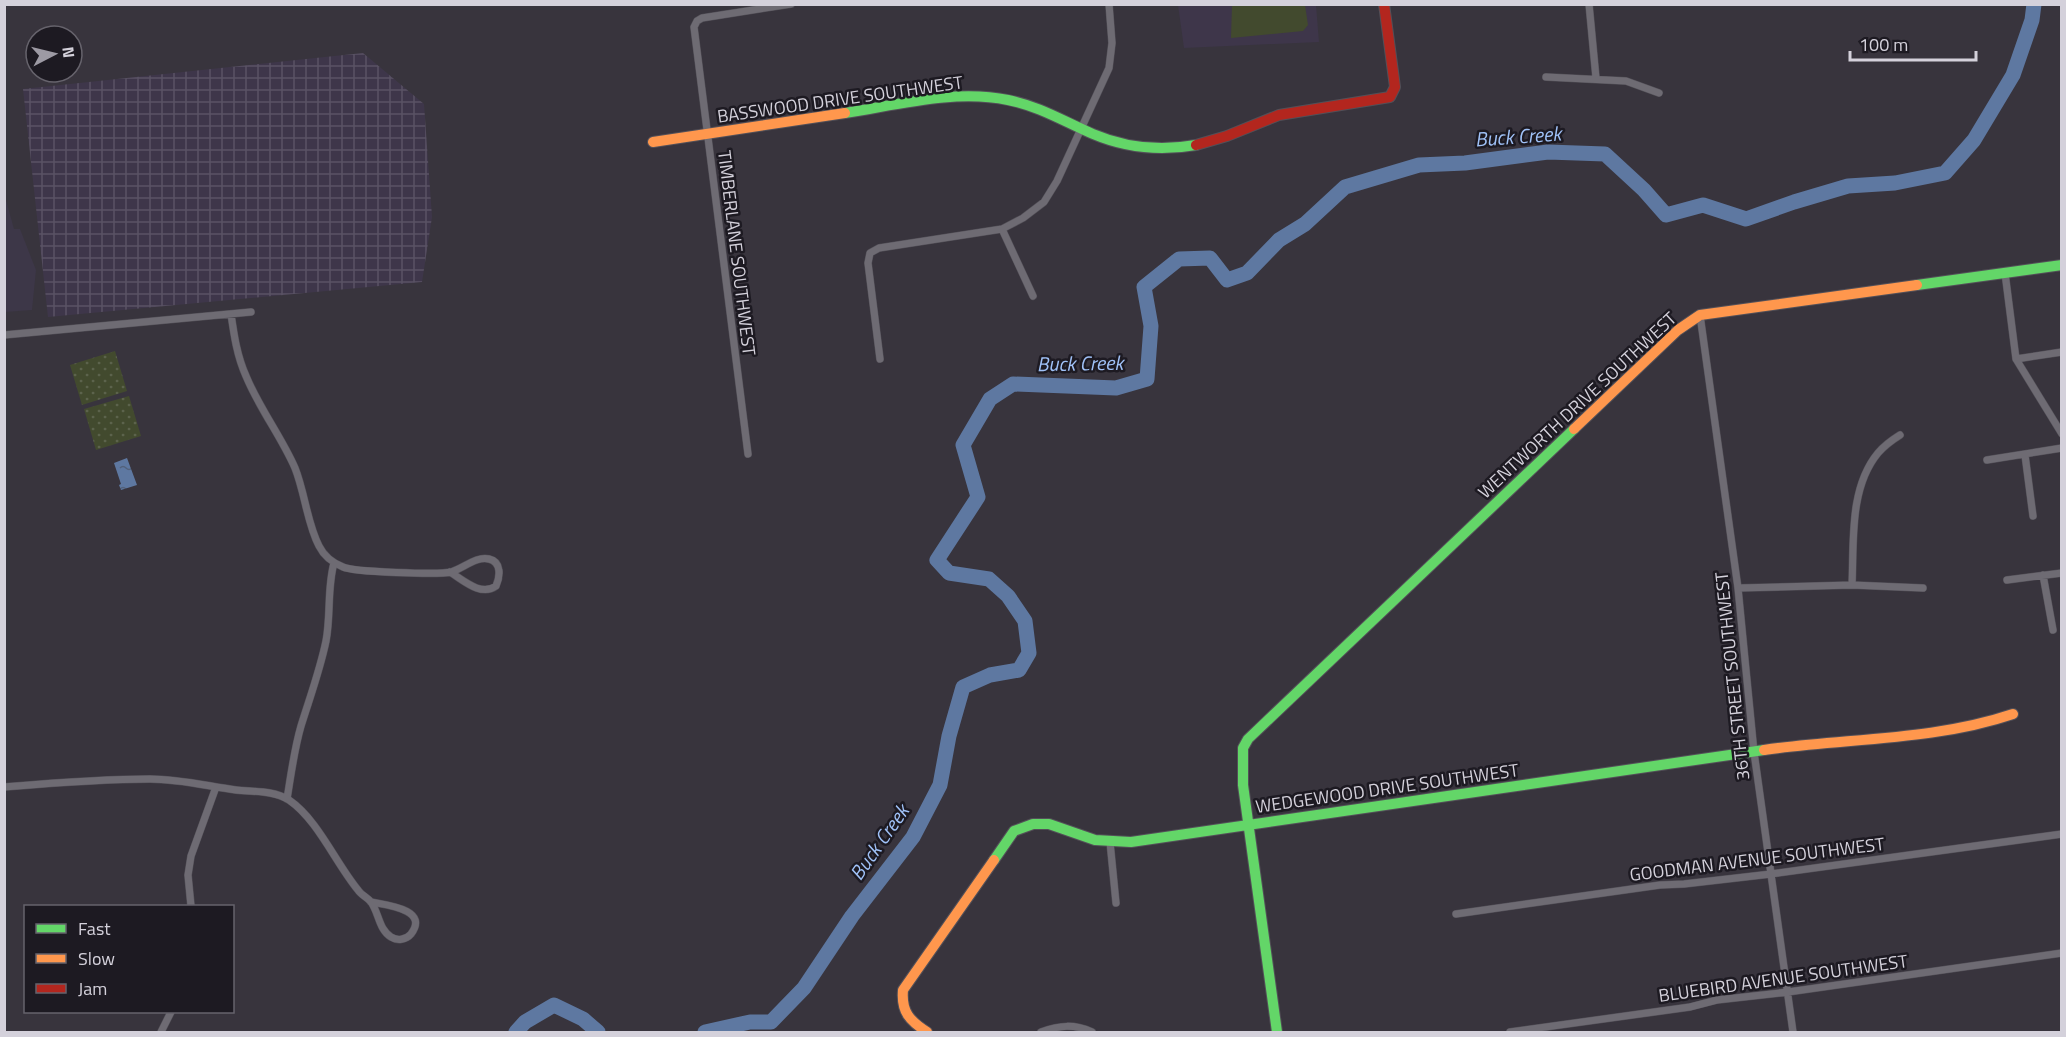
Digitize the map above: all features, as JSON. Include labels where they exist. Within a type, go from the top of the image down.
[{"type":"street","name":"TIMBERLANE SOUTHWEST","points":[[748,454],[694,32],[697,21],[706,18],[791,4]]},
{"type":"street","points":[[880,359],[868,263],[870,253],[879,248],[1002,229],[1023,218],[1044,202],[1057,182],[1110,62],[1112,33],[1109,4]]},
{"type":"street","name":"BASSWOOD DRIVE SOUTHWEST","points":[[653,142],[946,98],[974,96],[995,97],[1028,105],[1104,139],[1136,146],[1182,147],[1217,139],[1287,112],[1390,96],[1395,87],[1384,4]]},
{"type":"street","points":[[1589,4],[1596,78]]},
{"type":"street","points":[[1546,77],[1626,81],[1659,93]]},
{"type":"street","points":[[1002,229],[1033,296]]},
{"type":"street","name":"WENTWORTH DRIVE SOUTHWEST","points":[[1249,825],[1242,765],[1243,748],[1248,739],[1678,330],[1700,315],[2061,265]]},
{"type":"street","points":[[2005,273],[2016,359],[2061,434]]},
{"type":"street","points":[[4,335],[251,312]]},
{"type":"street","points":[[231,314],[238,352],[246,378],[294,466],[320,546],[327,557],[349,570],[359,571],[450,572],[477,560],[489,559],[499,568],[499,578],[496,586],[486,590],[471,585],[450,572]]},
{"type":"street","name":"36TH STREET SOUTHWEST","points":[[1700,315],[1738,588],[1754,752],[1794,1032]]},
{"type":"street","points":[[2016,359],[2061,352]]},
{"type":"street","points":[[1852,585],[1855,519],[1860,491],[1867,471],[1878,453],[1900,435]]},
{"type":"street","points":[[1987,460],[2061,448]]},
{"type":"street","points":[[2025,455],[2033,516]]},
{"type":"street","points":[[287,799],[296,747],[316,683],[326,640],[330,582],[334,563]]},
{"type":"street","points":[[2007,580],[2061,573]]},
{"type":"street","points":[[2043,575],[2053,630]]},
{"type":"street","points":[[1738,588],[1852,585],[1923,588]]},
{"type":"street","name":"WEDGEWOOD DRIVE SOUTHWEST","points":[[927,1032],[907,1018],[902,1004],[903,990],[1014,831],[1028,823],[1041,823],[1086,838],[1110,842],[1131,842],[1249,825],[1262,821],[1754,752],[1920,734],[1992,721],[2013,714]]},
{"type":"street","points":[[4,787],[78,781],[151,779],[185,781],[264,792],[287,799],[308,816],[359,892],[371,902],[385,932],[392,939],[407,938],[413,932],[413,917],[404,908],[371,902]]},
{"type":"street","points":[[191,905],[188,875],[191,856],[216,787]]},
{"type":"street","points":[[1249,825],[1277,1032]]},
{"type":"street","name":"GOODMAN AVENUE SOUTHWEST","points":[[1456,914],[1660,885],[1771,874],[2061,834]]},
{"type":"street","points":[[1110,842],[1116,903]]},
{"type":"street","name":"BLUEBIRD AVENUE SOUTHWEST","points":[[1510,1032],[1656,1012],[1717,1000],[2061,953]]},
{"type":"street","points":[[161,1032],[170,1013]]},
{"type":"street","points":[[1041,1032],[1063,1026],[1082,1028],[1092,1032]]},
{"type":"shaded area","points":[[1178,5],[1316,5],[1319,42],[1184,48]]},
{"type":"shaded area","points":[[363,53],[424,104],[432,217],[422,282],[48,317],[23,89]]},
{"type":"shaded area","points":[[5,200],[14,229],[20,229],[36,270],[32,310],[5,312]]},
{"type":"green space","points":[[1232,5],[1305,5],[1308,25],[1303,31],[1231,38]]},
{"type":"green space","points":[[115,351],[127,391],[82,405],[70,365]]},
{"type":"green space","points":[[129,396],[141,436],[96,450],[84,409]]},
{"type":"water","points":[[127,458],[137,485],[121,490],[114,463]]},
{"type":"waterway","name":"Buck Creek","points":[[705,1032],[750,1022],[771,1022],[804,988],[852,916],[913,837],[940,785],[949,736],[963,687],[990,675],[1019,670],[1029,653],[1025,621],[1008,596],[989,579],[949,573],[937,560],[978,497],[963,445],[990,399],[1013,384],[1116,388],[1147,379],[1151,326],[1144,287],[1179,259],[1210,258],[1227,280],[1247,273],[1279,240],[1305,224],[1345,187],[1419,165],[1465,163],[1548,152],[1605,154],[1644,190],[1666,215],[1703,205],[1746,219],[1848,186],[1895,183],[1945,173],[1974,140],[2013,75],[2032,20],[2034,4]]},
{"type":"waterway","name":"Buck Creek","points":[[516,1032],[525,1022],[554,1005],[583,1019],[598,1032]]},
{"type":"traffic: fast","points":[[845,113],[926,99],[988,97],[1030,106],[1093,134],[1118,142],[1157,148],[1196,145]]},
{"type":"traffic: fast","points":[[1917,285],[2062,265]]},
{"type":"traffic: fast","points":[[1277,1032],[1243,785],[1243,748],[1248,739],[1574,429]]},
{"type":"traffic: fast","points":[[994,860],[1014,831],[1033,824],[1049,824],[1095,840],[1131,842],[1764,750]]},
{"type":"traffic: slow","points":[[653,142],[845,113]]},
{"type":"traffic: slow","points":[[1574,429],[1678,330],[1700,315],[1917,285]]},
{"type":"traffic: slow","points":[[1764,750],[1921,734],[1983,723],[2013,714]]},
{"type":"traffic: slow","points":[[927,1032],[916,1024],[905,1010],[903,990],[994,860]]},
{"type":"traffic: jam","points":[[1196,145],[1227,136],[1279,115],[1390,97],[1395,87],[1384,4]]}]
